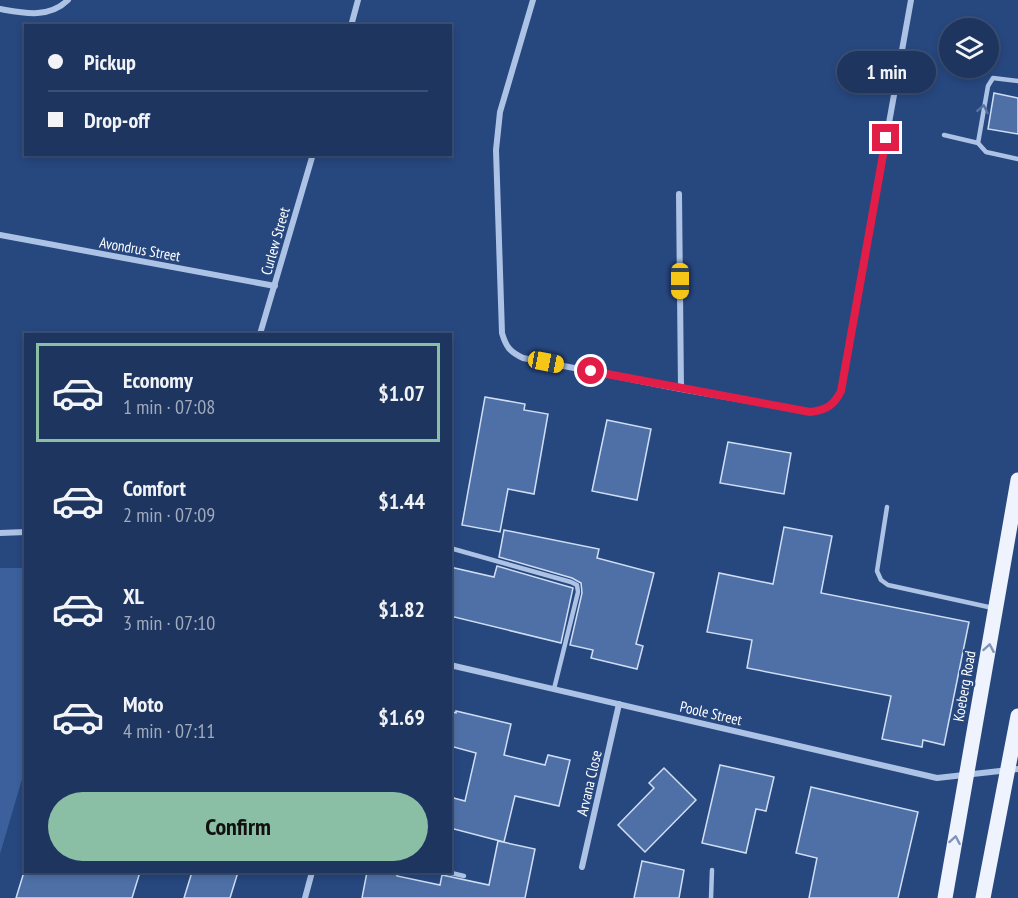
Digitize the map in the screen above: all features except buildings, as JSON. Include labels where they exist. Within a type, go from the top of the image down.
[{"type":"main road","name":"Koeberg Road","points":[[945,898],[1018,480]]},
{"type":"main road","points":[[983,898],[1013,769],[1018,716]]},
{"type":"street","points":[[0,9],[28,14],[48,13],[68,0]]},
{"type":"street","points":[[352,24],[358,0]]},
{"type":"street","points":[[534,0],[500,112],[496,150],[502,333],[505,345],[512,353],[523,358],[810,412],[824,410],[835,403],[841,391],[911,0]]},
{"type":"street","name":"Curlew Street","points":[[260,333],[312,156]]},
{"type":"street","points":[[679,194],[681,389]]},
{"type":"street","name":"Avondrus Street","points":[[0,235],[275,286]]},
{"type":"street","points":[[0,533],[24,532]]},
{"type":"street","name":"Poole Street","points":[[452,664],[937,778],[1013,769]]},
{"type":"street","name":"Arvana Close","points":[[582,867],[619,704]]},
{"type":"street","points":[[305,898],[312,873]]},
{"type":"lane","points":[[978,143],[988,86],[993,78],[1018,81]]},
{"type":"lane","points":[[944,135],[978,143],[986,152],[1018,159]]},
{"type":"lane","points":[[887,507],[878,571],[881,580],[888,585],[996,608]]},
{"type":"lane","points":[[452,550],[577,585],[578,592],[554,689]]},
{"type":"lane","points":[[711,898],[712,870]]},
{"type":"lane","points":[[451,873],[464,876]]},
{"type":"shaded area","points":[[0,568],[24,568],[24,772],[0,854]]},
{"type":"route","points":[[591,371],[810,412],[824,410],[835,403],[841,391],[886,138]]}]
